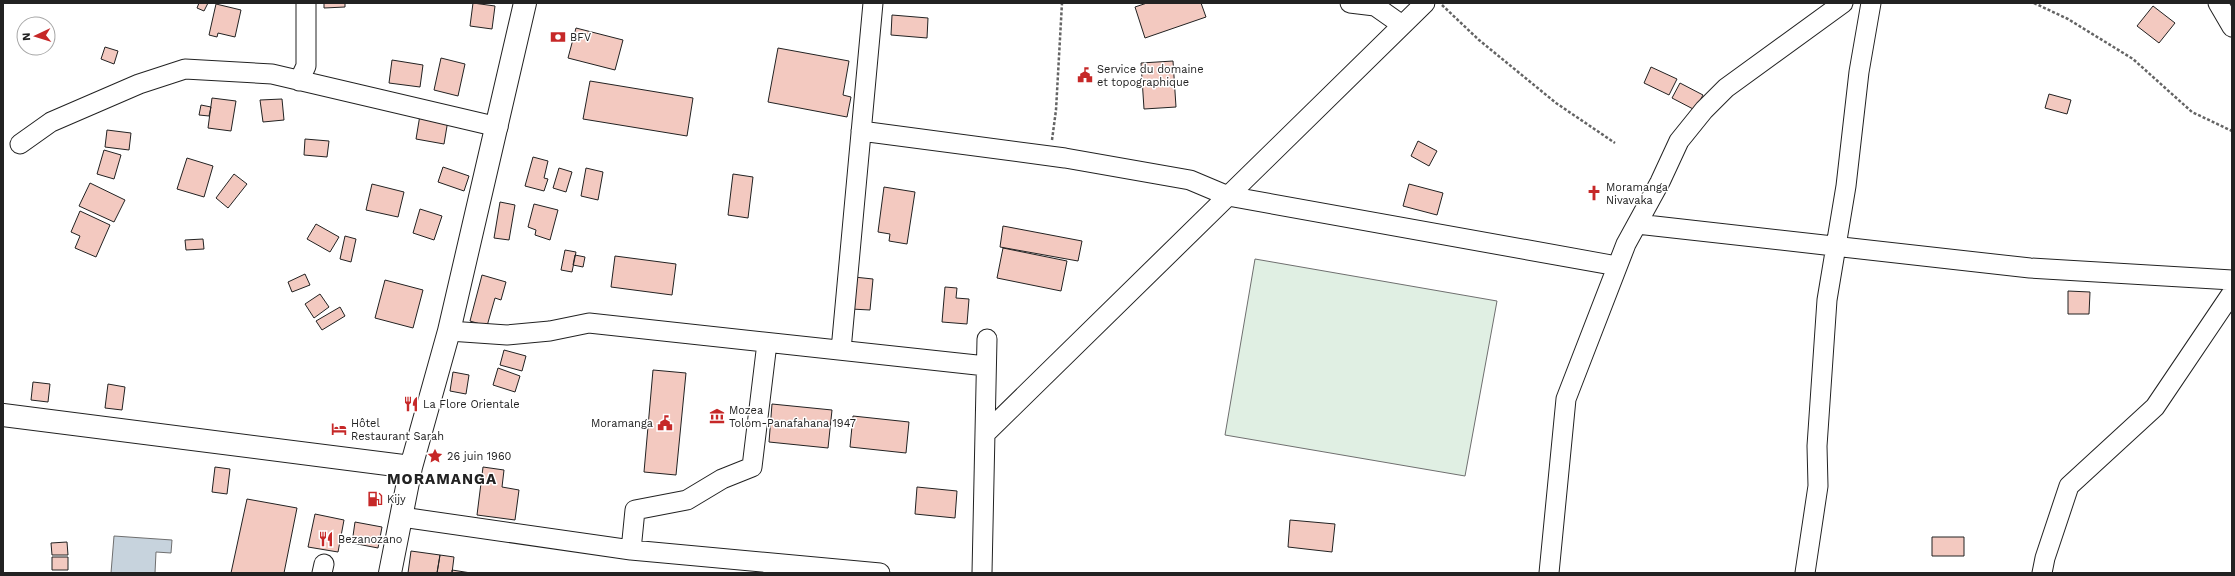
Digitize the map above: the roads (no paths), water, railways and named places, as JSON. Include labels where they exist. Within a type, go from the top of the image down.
[{"type":"main road","points":[[390,573],[411,468],[448,331],[498,127],[525,3]]},
{"type":"main road","points":[[3,415],[411,468]]},
{"type":"street","points":[[299,81],[306,66],[306,3]]},
{"type":"street","points":[[841,350],[873,3]]},
{"type":"street","points":[[1350,3],[1374,6],[1402,25]]},
{"type":"street","points":[[985,434],[1425,3]]},
{"type":"street","points":[[1549,573],[1566,399],[1617,266],[1679,141],[1704,110],[1726,88],[1843,3]]},
{"type":"street","points":[[1805,573],[1818,486],[1817,446],[1819,401],[1828,300],[1837,247],[1859,72],[1871,3]]},
{"type":"street","points":[[2218,3],[2232,27]]},
{"type":"street","points":[[20,144],[51,122],[139,84],[185,69],[272,74],[498,127]]},
{"type":"street","points":[[861,131],[1050,157],[1190,180],[1228,196],[1617,266]]},
{"type":"street","points":[[1637,224],[2030,268],[2232,280]]},
{"type":"street","points":[[2042,573],[2045,558],[2069,486],[2155,407],[2232,293]]},
{"type":"street","points":[[448,331],[507,335],[550,331],[589,323],[986,366]]},
{"type":"street","points":[[982,573],[987,339]]},
{"type":"street","points":[[632,550],[635,510],[687,500],[722,479],[752,467],[767,343]]},
{"type":"street","points":[[402,518],[632,550],[880,573]]},
{"type":"place","name":"BFV","points":[[558,37]]},
{"type":"place","name":"Service du domaine et topographique","points":[[1085,75]]},
{"type":"place","name":"Moramanga Nivavaka","points":[[1594,193]]},
{"type":"place","name":"La Flore Orientale","points":[[411,404]]},
{"type":"place","name":"Mozea Tolom-Panafahana 1947","points":[[717,416]]},
{"type":"place","name":"Moramanga","points":[[665,423]]},
{"type":"place","name":"Hôtel Restaurant Sarah","points":[[339,429]]},
{"type":"place","name":"26 juin 1960","points":[[435,456]]},
{"type":"place","name":"Kijy","points":[[375,499]]},
{"type":"place","name":"Bezanozano","points":[[326,539]]},
{"type":"district","name":"MORAMANGA","points":[[442,479]]}]
